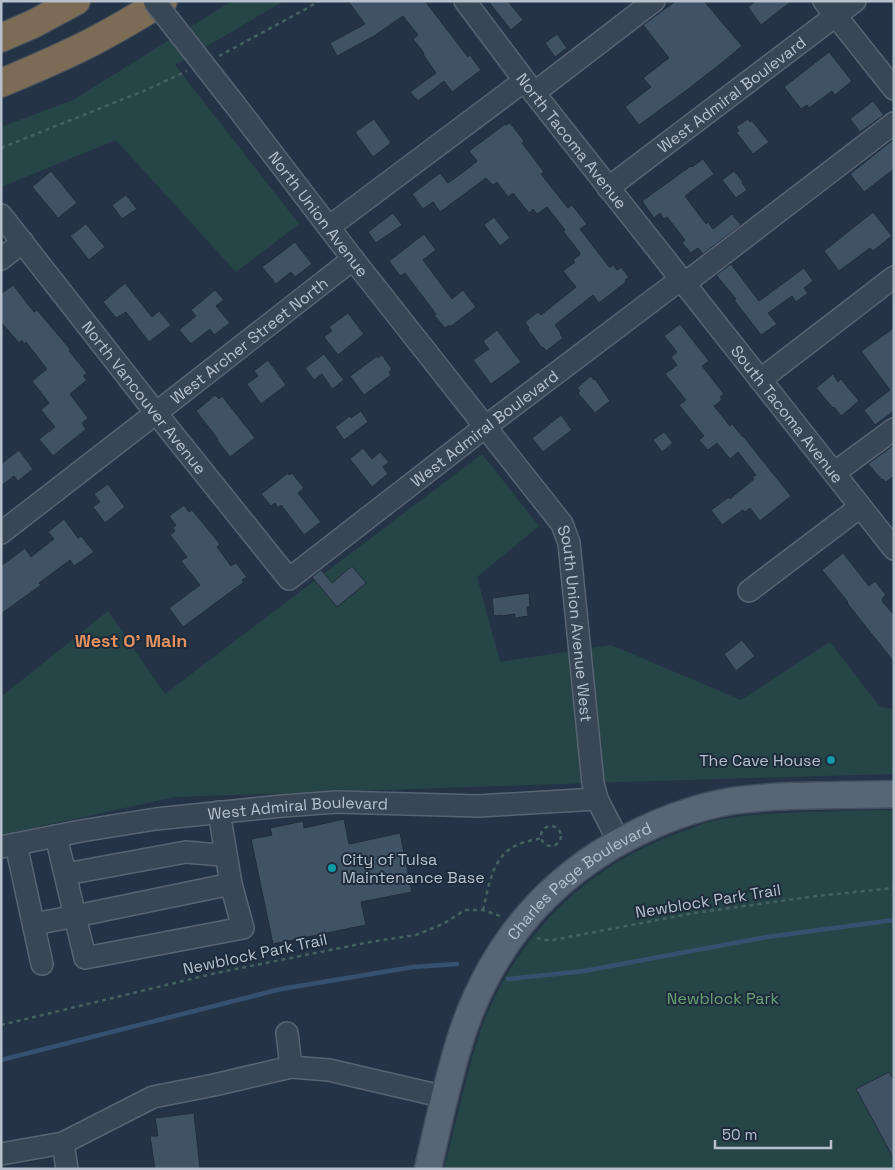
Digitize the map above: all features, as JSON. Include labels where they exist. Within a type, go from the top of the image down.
[{"type":"highway","points":[[1,38],[33,24],[76,1]]},
{"type":"highway","points":[[1,84],[87,45],[162,1]]},
{"type":"main road","name":"Charles Page Boulevard","points":[[428,1169],[454,1063],[470,1012],[494,964],[511,938],[532,910],[567,877],[591,859],[644,829],[703,807],[732,801],[768,798],[894,794]]},
{"type":"street","name":"North Union Avenue","points":[[154,1],[328,227],[486,427]]},
{"type":"street","name":"North Tacoma Avenue","points":[[465,1],[529,87],[683,282]]},
{"type":"street","points":[[328,227],[654,1]]},
{"type":"street","name":"West Admiral Boulevard","points":[[608,188],[830,9],[855,1]]},
{"type":"street","points":[[830,9],[894,89]]},
{"type":"street","name":"West Admiral Boulevard","points":[[289,579],[486,427],[894,123]]},
{"type":"street","name":"North Vancouver Avenue","points":[[1,215],[289,579]]},
{"type":"street","points":[[1,259],[23,242]]},
{"type":"street","name":"West Archer Street North","points":[[1,533],[353,258]]},
{"type":"street","points":[[760,380],[894,277]]},
{"type":"street","name":"South Tacoma Avenue","points":[[683,282],[894,549]]},
{"type":"street","name":"South Union Avenue West","points":[[486,427],[559,518],[569,543],[593,784],[597,799],[619,842]]},
{"type":"street","points":[[834,473],[894,429]]},
{"type":"street","points":[[749,591],[860,507]]},
{"type":"street","name":"West Admiral Boulevard","points":[[9,846],[80,830],[156,819],[337,802],[478,806],[597,799]]},
{"type":"street","points":[[56,836],[85,958],[243,928],[231,884],[219,812]]},
{"type":"street","points":[[9,846],[34,924],[42,964]]},
{"type":"street","points":[[66,874],[186,852],[226,855]]},
{"type":"street","points":[[34,924],[231,884]]},
{"type":"street","points":[[287,1033],[291,1067]]},
{"type":"street","points":[[1,1154],[63,1143],[153,1097],[291,1067],[329,1070],[445,1097]]},
{"type":"street","points":[[63,1143],[68,1169]]},
{"type":"path","points":[[214,59],[319,1]]},
{"type":"path","points":[[1,148],[146,90],[189,70]]},
{"type":"path","points":[[549,827],[557,828],[561,836],[558,844],[553,846],[545,844],[542,838],[543,832],[549,827]]},
{"type":"path","points":[[483,910],[492,873],[500,858],[519,844],[542,838]]},
{"type":"path","name":"Newblock Park Trail","points":[[534,938],[553,940],[694,913],[817,896],[894,888]]},
{"type":"path","name":"Newblock Park Trail","points":[[1,1025],[216,972],[416,935],[443,924],[465,910],[483,910],[498,914],[509,920]]},
{"type":"green space","points":[[232,1],[284,1],[175,65],[299,224],[236,272],[116,140],[1,187],[1,127],[73,100]]},
{"type":"green space","points":[[482,454],[539,526],[477,577],[500,662],[611,645],[741,700],[830,642],[880,707],[894,709],[894,774],[175,797],[1,835],[1,697],[108,611],[165,694]]},
{"type":"green space","name":"Newblock Park","points":[[894,810],[894,1169],[444,1169],[475,1048],[482,1026],[497,992],[537,932],[561,906],[588,882],[618,862],[650,845],[709,822],[772,813]]},
{"type":"building","points":[[348,1],[425,1],[468,57],[470,55],[481,70],[452,92],[444,81],[418,101],[410,92],[436,73],[413,39],[418,35],[403,16],[374,36],[337,56],[330,43],[365,24]]},
{"type":"building","points":[[488,1],[508,1],[523,20],[511,30]]},
{"type":"building","points":[[676,1],[704,1],[742,46],[639,125],[625,107],[651,87],[643,78],[669,58],[643,25]]},
{"type":"building","points":[[756,1],[792,1],[761,25],[748,7]]},
{"type":"building","points":[[557,34],[567,48],[555,57],[545,43]]},
{"type":"building","points":[[829,52],[852,81],[835,95],[832,91],[809,108],[807,105],[801,109],[784,87]]},
{"type":"building","points":[[873,101],[884,115],[860,132],[850,119]]},
{"type":"building","points":[[374,119],[391,143],[373,157],[355,132]]},
{"type":"building","points":[[748,119],[750,122],[752,121],[769,142],[753,154],[736,132],[739,131],[736,127]]},
{"type":"building","points":[[510,123],[524,141],[522,143],[544,172],[541,174],[568,208],[572,205],[587,224],[580,229],[610,268],[613,265],[617,270],[621,267],[629,277],[625,280],[626,282],[599,303],[593,295],[555,325],[563,338],[546,351],[528,329],[525,322],[538,312],[541,315],[576,287],[563,271],[575,262],[573,260],[580,255],[563,231],[565,230],[547,207],[537,214],[533,209],[529,213],[513,193],[508,197],[497,182],[493,185],[486,178],[440,212],[433,202],[423,209],[412,194],[440,173],[448,183],[477,161],[469,151],[505,124]]},
{"type":"building","points":[[894,139],[894,169],[864,192],[850,174]]},
{"type":"building","points":[[703,159],[714,174],[685,196],[706,224],[708,222],[713,229],[732,214],[741,225],[703,254],[698,248],[691,253],[682,243],[685,240],[667,217],[664,219],[660,213],[654,218],[642,201]]},
{"type":"building","points":[[51,171],[77,203],[58,218],[32,187]]},
{"type":"building","points":[[734,171],[747,190],[736,198],[722,180]]},
{"type":"building","points":[[126,195],[137,209],[122,219],[112,205]]},
{"type":"building","points":[[873,212],[892,236],[873,251],[870,248],[839,271],[824,251]]},
{"type":"building","points":[[393,213],[402,225],[376,243],[368,232]]},
{"type":"building","points":[[494,217],[510,238],[500,246],[484,225]]},
{"type":"building","points":[[86,224],[105,247],[89,260],[70,236]]},
{"type":"building","points":[[424,234],[436,250],[423,260],[452,299],[463,290],[476,307],[450,327],[449,325],[445,328],[405,273],[400,276],[389,261]]},
{"type":"building","points":[[295,242],[312,264],[295,277],[291,272],[276,284],[262,267]]},
{"type":"building","points":[[731,264],[759,301],[804,268],[813,281],[804,288],[808,293],[796,302],[792,296],[768,313],[777,324],[761,335],[734,300],[736,299],[716,275]]},
{"type":"building","points":[[125,283],[152,317],[159,311],[171,325],[149,342],[126,312],[116,318],[103,302]]},
{"type":"building","points":[[13,285],[34,312],[37,310],[70,349],[69,351],[87,373],[83,376],[87,380],[70,394],[88,418],[82,423],[86,429],[53,456],[39,439],[55,427],[41,410],[49,403],[32,381],[47,369],[26,342],[24,344],[22,340],[19,343],[1,322],[1,294]]},
{"type":"building","points":[[215,290],[224,300],[216,306],[230,323],[214,335],[210,329],[191,344],[179,330],[196,316],[191,310]]},
{"type":"building","points":[[348,313],[364,334],[338,355],[324,337],[332,331],[329,327]]},
{"type":"building","points":[[680,324],[709,361],[702,366],[724,394],[720,397],[722,400],[714,406],[730,426],[732,424],[743,436],[791,496],[760,521],[750,508],[745,512],[743,510],[722,525],[711,510],[729,497],[730,499],[754,479],[752,477],[756,475],[738,452],[730,459],[717,443],[708,450],[699,440],[704,436],[679,405],[686,400],[665,374],[677,365],[671,357],[677,352],[664,336]]},
{"type":"building","points":[[894,328],[894,411],[875,425],[864,410],[890,390],[861,351]]},
{"type":"building","points":[[497,330],[521,362],[491,384],[473,360],[489,349],[483,341]]},
{"type":"building","points":[[324,354],[344,380],[332,389],[322,374],[314,380],[305,368]]},
{"type":"building","points":[[382,355],[392,369],[389,372],[391,375],[364,395],[350,376],[377,356],[378,358]]},
{"type":"building","points":[[268,360],[286,385],[261,404],[247,384],[258,376],[254,371]]},
{"type":"building","points":[[833,374],[838,382],[841,379],[859,401],[841,416],[816,388]]},
{"type":"building","points":[[591,376],[610,401],[595,413],[578,393],[580,391],[577,388]]},
{"type":"building","points":[[215,395],[219,399],[222,396],[255,438],[230,457],[196,411]]},
{"type":"building","points":[[361,411],[368,422],[344,440],[335,427],[350,416],[351,418]]},
{"type":"building","points":[[561,415],[572,430],[543,452],[532,438]]},
{"type":"building","points":[[664,432],[673,443],[662,452],[653,440]]},
{"type":"building","points":[[894,445],[894,476],[886,482],[868,464]]},
{"type":"building","points":[[363,448],[372,459],[380,452],[389,462],[383,467],[388,474],[372,487],[350,459]]},
{"type":"building","points":[[19,450],[33,469],[18,481],[14,476],[1,486],[1,464]]},
{"type":"building","points":[[288,473],[289,475],[292,473],[304,488],[298,493],[321,522],[304,535],[281,505],[278,508],[275,503],[271,506],[261,494]]},
{"type":"building","points":[[108,484],[125,507],[105,523],[93,507],[100,502],[94,494]]},
{"type":"building","points":[[184,505],[189,512],[192,510],[220,544],[217,547],[231,566],[236,563],[247,577],[242,580],[244,582],[183,627],[169,608],[200,585],[181,561],[187,557],[170,535],[175,531],[173,528],[176,525],[169,516]]},
{"type":"building","points":[[64,519],[78,538],[81,536],[94,552],[74,566],[70,560],[39,583],[41,585],[1,614],[1,566],[25,548],[31,557],[54,539],[48,532]]},
{"type":"building","points":[[843,553],[869,586],[875,581],[886,595],[882,598],[882,601],[894,615],[894,662],[822,570]]},
{"type":"building","points":[[352,566],[366,583],[337,607],[312,577],[321,570],[332,583]]},
{"type":"building","points":[[529,593],[530,607],[527,607],[528,616],[515,618],[515,614],[494,616],[492,598]]},
{"type":"building","points":[[742,640],[755,656],[736,671],[724,654]]},
{"type":"building","name":"City of Tulsa Maintenance Base","points":[[344,819],[349,844],[400,833],[412,892],[361,902],[366,925],[273,944],[251,839],[272,835],[270,828],[303,821],[304,828]]},
{"type":"building","points":[[889,1072],[894,1080],[894,1159],[856,1089]]},
{"type":"building","points":[[194,1113],[200,1169],[155,1169],[150,1136],[158,1136],[155,1118]]},
{"type":"waterway","points":[[508,979],[584,971],[767,937],[894,920]]},
{"type":"waterway","points":[[1,1060],[281,989],[413,967],[457,964]]},
{"type":"place","name":"The Cave House","points":[[831,760]]},
{"type":"place","name":"City of Tulsa Maintenance Base","points":[[332,868]]},
{"type":"district","name":"West O' Main","points":[[131,640]]}]
